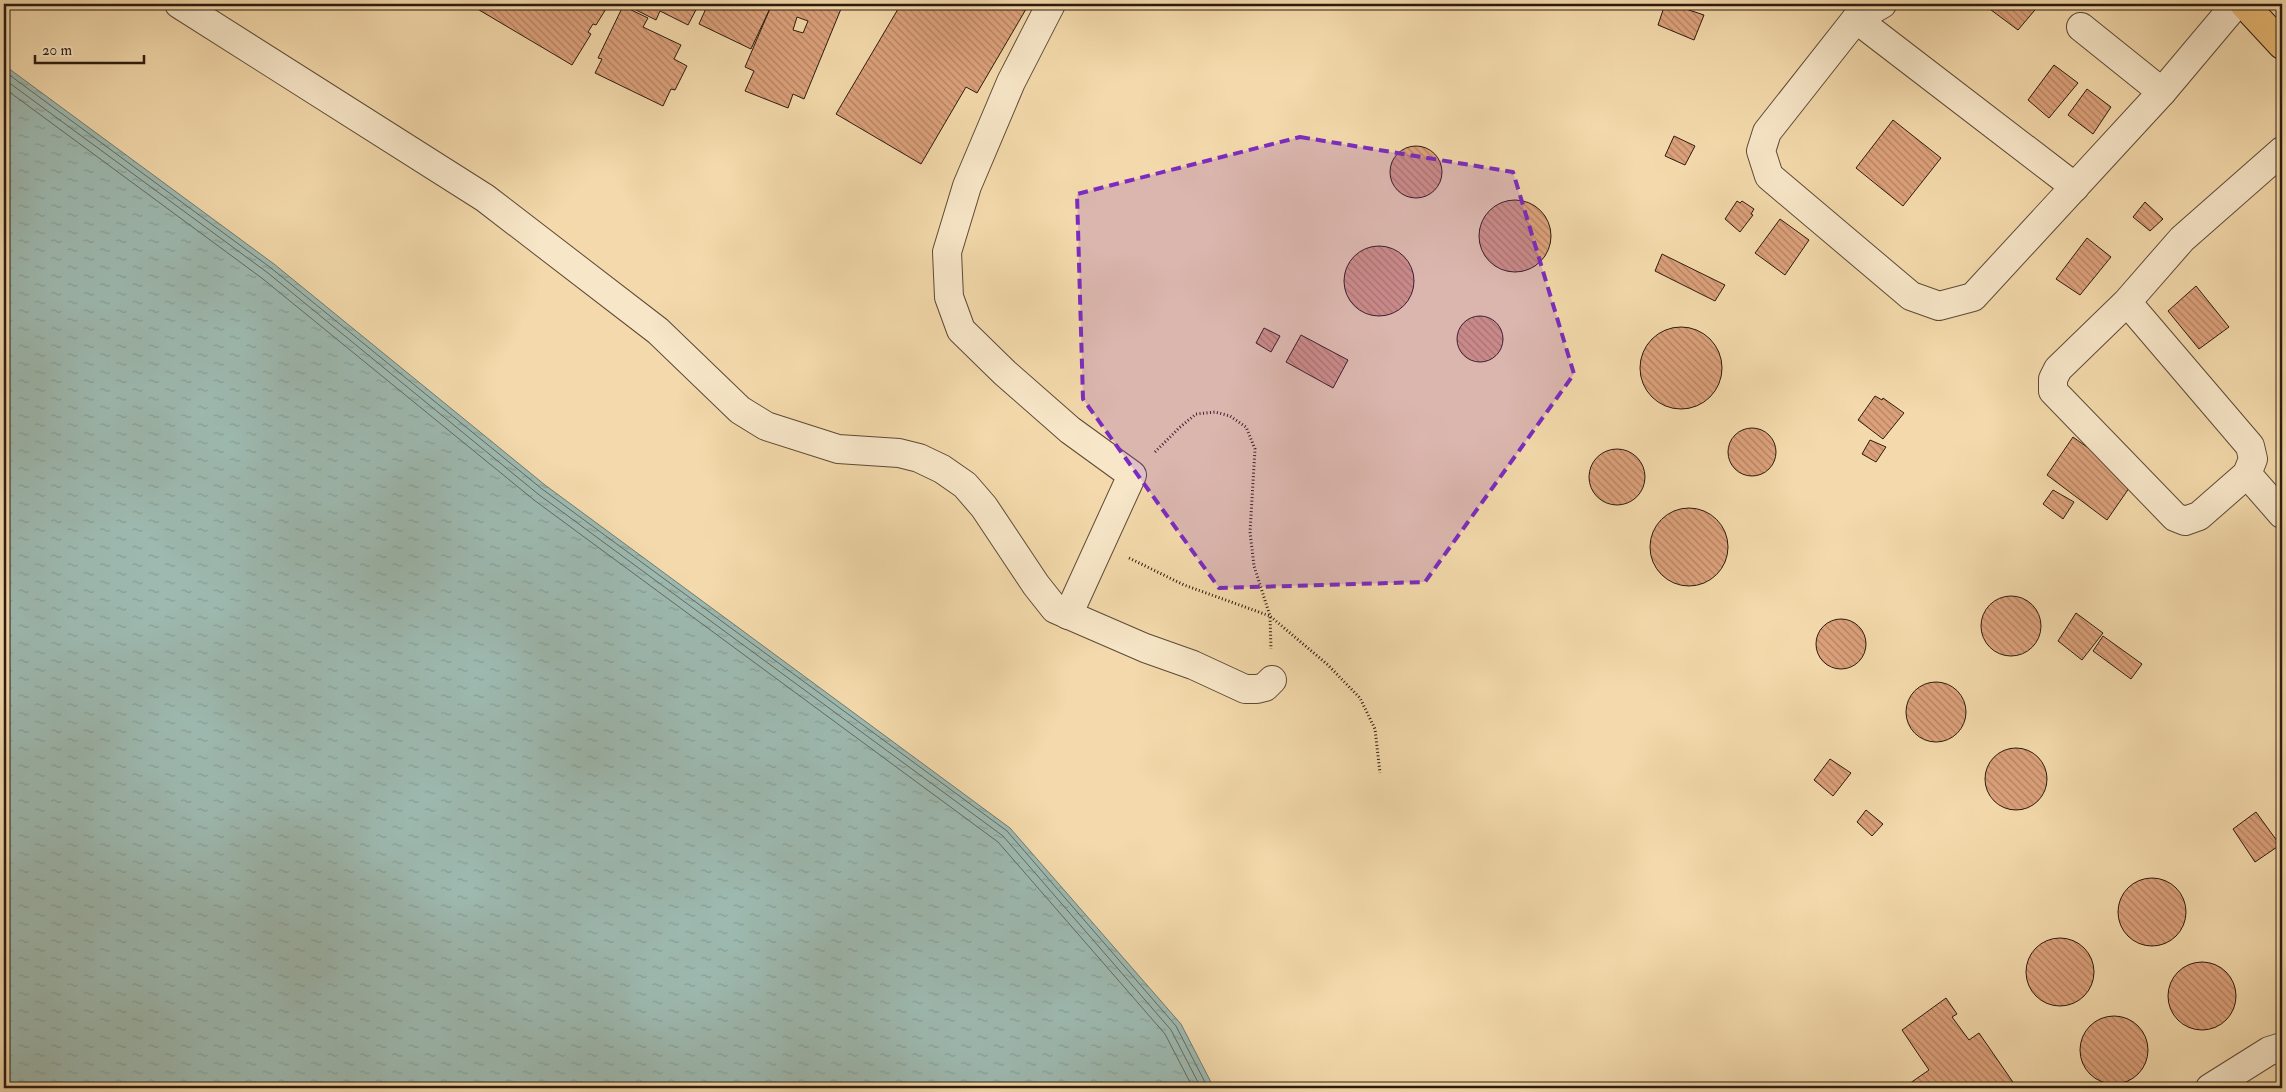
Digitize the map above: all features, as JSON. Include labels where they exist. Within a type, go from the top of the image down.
[{"type":"main road","points":[[2244,4],[2282,45]]},
{"type":"lane","points":[[178,4],[485,198],[658,331],[740,410],[766,426],[838,449],[899,453],[919,458],[965,485],[984,507],[1055,610],[1145,648],[1194,666],[1245,689],[1265,687],[1272,680]]},
{"type":"lane","points":[[1051,4],[1010,82],[967,186],[947,252],[949,298],[961,330],[1005,373],[1070,430],[1132,475],[1068,615]]},
{"type":"lane","points":[[1882,4],[1856,19],[1767,132],[1761,151],[1768,176],[1911,296],[1939,306],[1974,297],[2162,92],[2236,4]]},
{"type":"lane","points":[[1856,19],[2075,187]]},
{"type":"lane","points":[[2081,27],[2162,92]]},
{"type":"lane","points":[[2127,302],[2250,446],[2253,459],[2247,474],[2199,516],[2185,520],[2175,517],[2053,391],[2053,379],[2058,370],[2127,302],[2182,239],[2282,151]]},
{"type":"lane","points":[[2247,474],[2282,514]]},
{"type":"lane","points":[[2210,1088],[2269,1051],[2282,1047]]},
{"type":"path","points":[[1132,475],[1179,428],[1196,414],[1215,412],[1230,416],[1246,427],[1255,449],[1250,532],[1253,558],[1270,616],[1272,680]]},
{"type":"path","points":[[1102,544],[1184,585],[1270,616],[1328,665],[1360,698],[1375,729],[1380,773]]},
{"type":"highlighted area","points":[[1300,137],[1513,172],[1574,374],[1425,582],[1219,588],[1083,399],[1077,194]]},
{"type":"water","points":[[4,65],[274,264],[545,485],[1010,828],[1181,1024],[1214,1088],[4,1088]]},
{"type":"building","points":[[469,4],[609,4],[596,25],[593,24],[588,32],[591,34],[572,65]]},
{"type":"building","points":[[632,4],[699,4],[688,25],[660,11],[656,20],[630,7]]},
{"type":"building","points":[[708,4],[772,4],[751,49],[699,24]]},
{"type":"building","points":[[772,4],[779,7],[780,4],[843,4],[804,99],[793,94],[788,108],[745,91],[754,71],[745,67]],"holes":[[[797,17],[808,21],[803,33],[793,30]]]},
{"type":"building","points":[[901,4],[1029,4],[977,93],[966,87],[921,164],[836,114]]},
{"type":"building","points":[[1665,4],[1671,4],[1704,15],[1694,40],[1658,25]]},
{"type":"building","points":[[1983,4],[2040,4],[2018,30]]},
{"type":"building","points":[[623,6],[648,18],[643,27],[681,45],[674,59],[687,66],[675,90],[671,89],[663,106],[595,73],[602,59],[598,58]]},
{"type":"building","points":[[2054,65],[2078,83],[2049,118],[2028,100]]},
{"type":"building","points":[[2087,89],[2111,107],[2093,134],[2068,115]]},
{"type":"building","points":[[1893,120],[1941,158],[1903,206],[1856,168]]},
{"type":"building","points":[[1674,136],[1695,146],[1685,165],[1665,156]]},
{"type":"building","points":[[1416,146],[1430,150],[1438,158],[1442,172],[1438,186],[1430,194],[1416,198],[1402,194],[1394,186],[1390,172],[1394,158],[1402,150]]},
{"type":"building","points":[[1515,200],[1535,206],[1545,216],[1551,236],[1545,256],[1535,266],[1515,272],[1495,266],[1485,256],[1479,236],[1485,216],[1495,206]]},
{"type":"building","points":[[1737,201],[1740,203],[1742,201],[1754,209],[1751,214],[1753,215],[1740,232],[1725,219]]},
{"type":"building","points":[[2145,202],[2163,219],[2150,231],[2133,217]]},
{"type":"building","points":[[1780,219],[1809,240],[1785,275],[1755,253]]},
{"type":"building","points":[[2087,238],[2111,257],[2080,295],[2056,279]]},
{"type":"building","points":[[1379,246],[1392,249],[1404,256],[1411,268],[1414,281],[1411,294],[1404,306],[1392,313],[1379,316],[1366,313],[1354,306],[1347,294],[1344,281],[1347,268],[1354,256],[1366,249]]},
{"type":"building","points":[[1662,254],[1725,285],[1715,301],[1655,271]]},
{"type":"building","points":[[2196,286],[2229,327],[2199,349],[2168,311]]},
{"type":"building","points":[[1475,316],[1485,316],[1497,322],[1502,330],[1502,348],[1497,356],[1489,361],[1475,362],[1467,359],[1460,352],[1457,344],[1457,334],[1460,326],[1467,319]]},
{"type":"building","points":[[1673,327],[1689,327],[1704,334],[1715,345],[1722,360],[1719,384],[1710,397],[1689,409],[1673,409],[1658,402],[1647,391],[1640,376],[1640,360],[1647,345],[1658,334]]},
{"type":"building","points":[[1264,328],[1280,336],[1271,352],[1256,343]]},
{"type":"building","points":[[1301,335],[1348,360],[1333,388],[1286,362]]},
{"type":"building","points":[[1875,396],[1882,400],[1883,398],[1904,413],[1883,439],[1858,420]]},
{"type":"building","points":[[1747,428],[1757,428],[1769,435],[1776,447],[1776,457],[1769,469],[1757,476],[1747,476],[1739,472],[1732,465],[1728,457],[1728,447],[1732,439],[1739,432]]},
{"type":"building","points":[[2073,437],[2134,481],[2107,520],[2047,475]]},
{"type":"building","points":[[1870,440],[1886,447],[1876,462],[1862,454]]},
{"type":"building","points":[[1612,449],[1622,449],[1637,457],[1643,466],[1645,477],[1643,488],[1637,497],[1622,505],[1612,505],[1601,500],[1594,493],[1589,482],[1589,472],[1594,461],[1601,454]]},
{"type":"building","points":[[2053,490],[2074,502],[2063,519],[2043,504]]},
{"type":"building","points":[[1689,508],[1704,511],[1716,520],[1725,532],[1728,547],[1725,562],[1716,574],[1704,583],[1689,586],[1674,583],[1662,574],[1653,562],[1650,547],[1653,532],[1662,520],[1674,511]]},
{"type":"building","points":[[2005,596],[2017,596],[2028,601],[2036,609],[2041,620],[2039,638],[2028,651],[2017,656],[2005,656],[1994,651],[1986,643],[1981,632],[1981,620],[1986,609],[1994,601]]},
{"type":"building","points":[[2076,613],[2103,633],[2082,660],[2058,641]]},
{"type":"building","points":[[1836,619],[1846,619],[1859,626],[1866,639],[1866,649],[1859,662],[1846,669],[1836,669],[1827,665],[1820,658],[1816,649],[1816,639],[1820,630],[1827,623]]},
{"type":"building","points":[[2103,636],[2142,664],[2131,679],[2093,651]]},
{"type":"building","points":[[1936,682],[1953,687],[1961,695],[1966,712],[1961,729],[1953,737],[1936,742],[1919,737],[1911,729],[1906,712],[1911,695],[1919,687]]},
{"type":"building","points":[[2016,748],[2033,753],[2038,757],[2042,762],[2047,779],[2042,796],[2038,801],[2033,805],[2016,810],[1999,805],[1994,801],[1990,796],[1985,779],[1990,762],[1994,757],[1999,753]]},
{"type":"building","points":[[1830,759],[1851,773],[1833,796],[1814,780]]},
{"type":"building","points":[[1866,810],[1883,824],[1872,836],[1857,822]]},
{"type":"building","points":[[2256,812],[2280,845],[2255,862],[2233,829]]},
{"type":"building","points":[[2159,878],[2171,884],[2180,893],[2186,905],[2184,925],[2176,936],[2159,946],[2145,946],[2128,936],[2120,925],[2118,905],[2128,888],[2139,880]]},
{"type":"building","points":[[2053,938],[2067,938],[2079,943],[2089,953],[2094,965],[2094,979],[2089,991],[2079,1001],[2067,1006],[2053,1006],[2041,1001],[2031,991],[2026,979],[2026,965],[2031,953],[2041,943]]},
{"type":"building","points":[[2209,962],[2221,968],[2230,977],[2236,989],[2234,1009],[2226,1020],[2209,1030],[2195,1030],[2178,1020],[2170,1009],[2168,989],[2178,972],[2189,964]]},
{"type":"building","points":[[1946,998],[1957,1014],[1952,1017],[1969,1040],[1979,1033],[2017,1088],[1903,1088],[1929,1070],[1902,1030]]},
{"type":"building","points":[[2107,1016],[2121,1016],[2133,1021],[2143,1031],[2148,1043],[2148,1057],[2143,1069],[2133,1079],[2121,1084],[2107,1084],[2095,1079],[2085,1069],[2080,1057],[2080,1043],[2085,1031],[2095,1021]]}]
